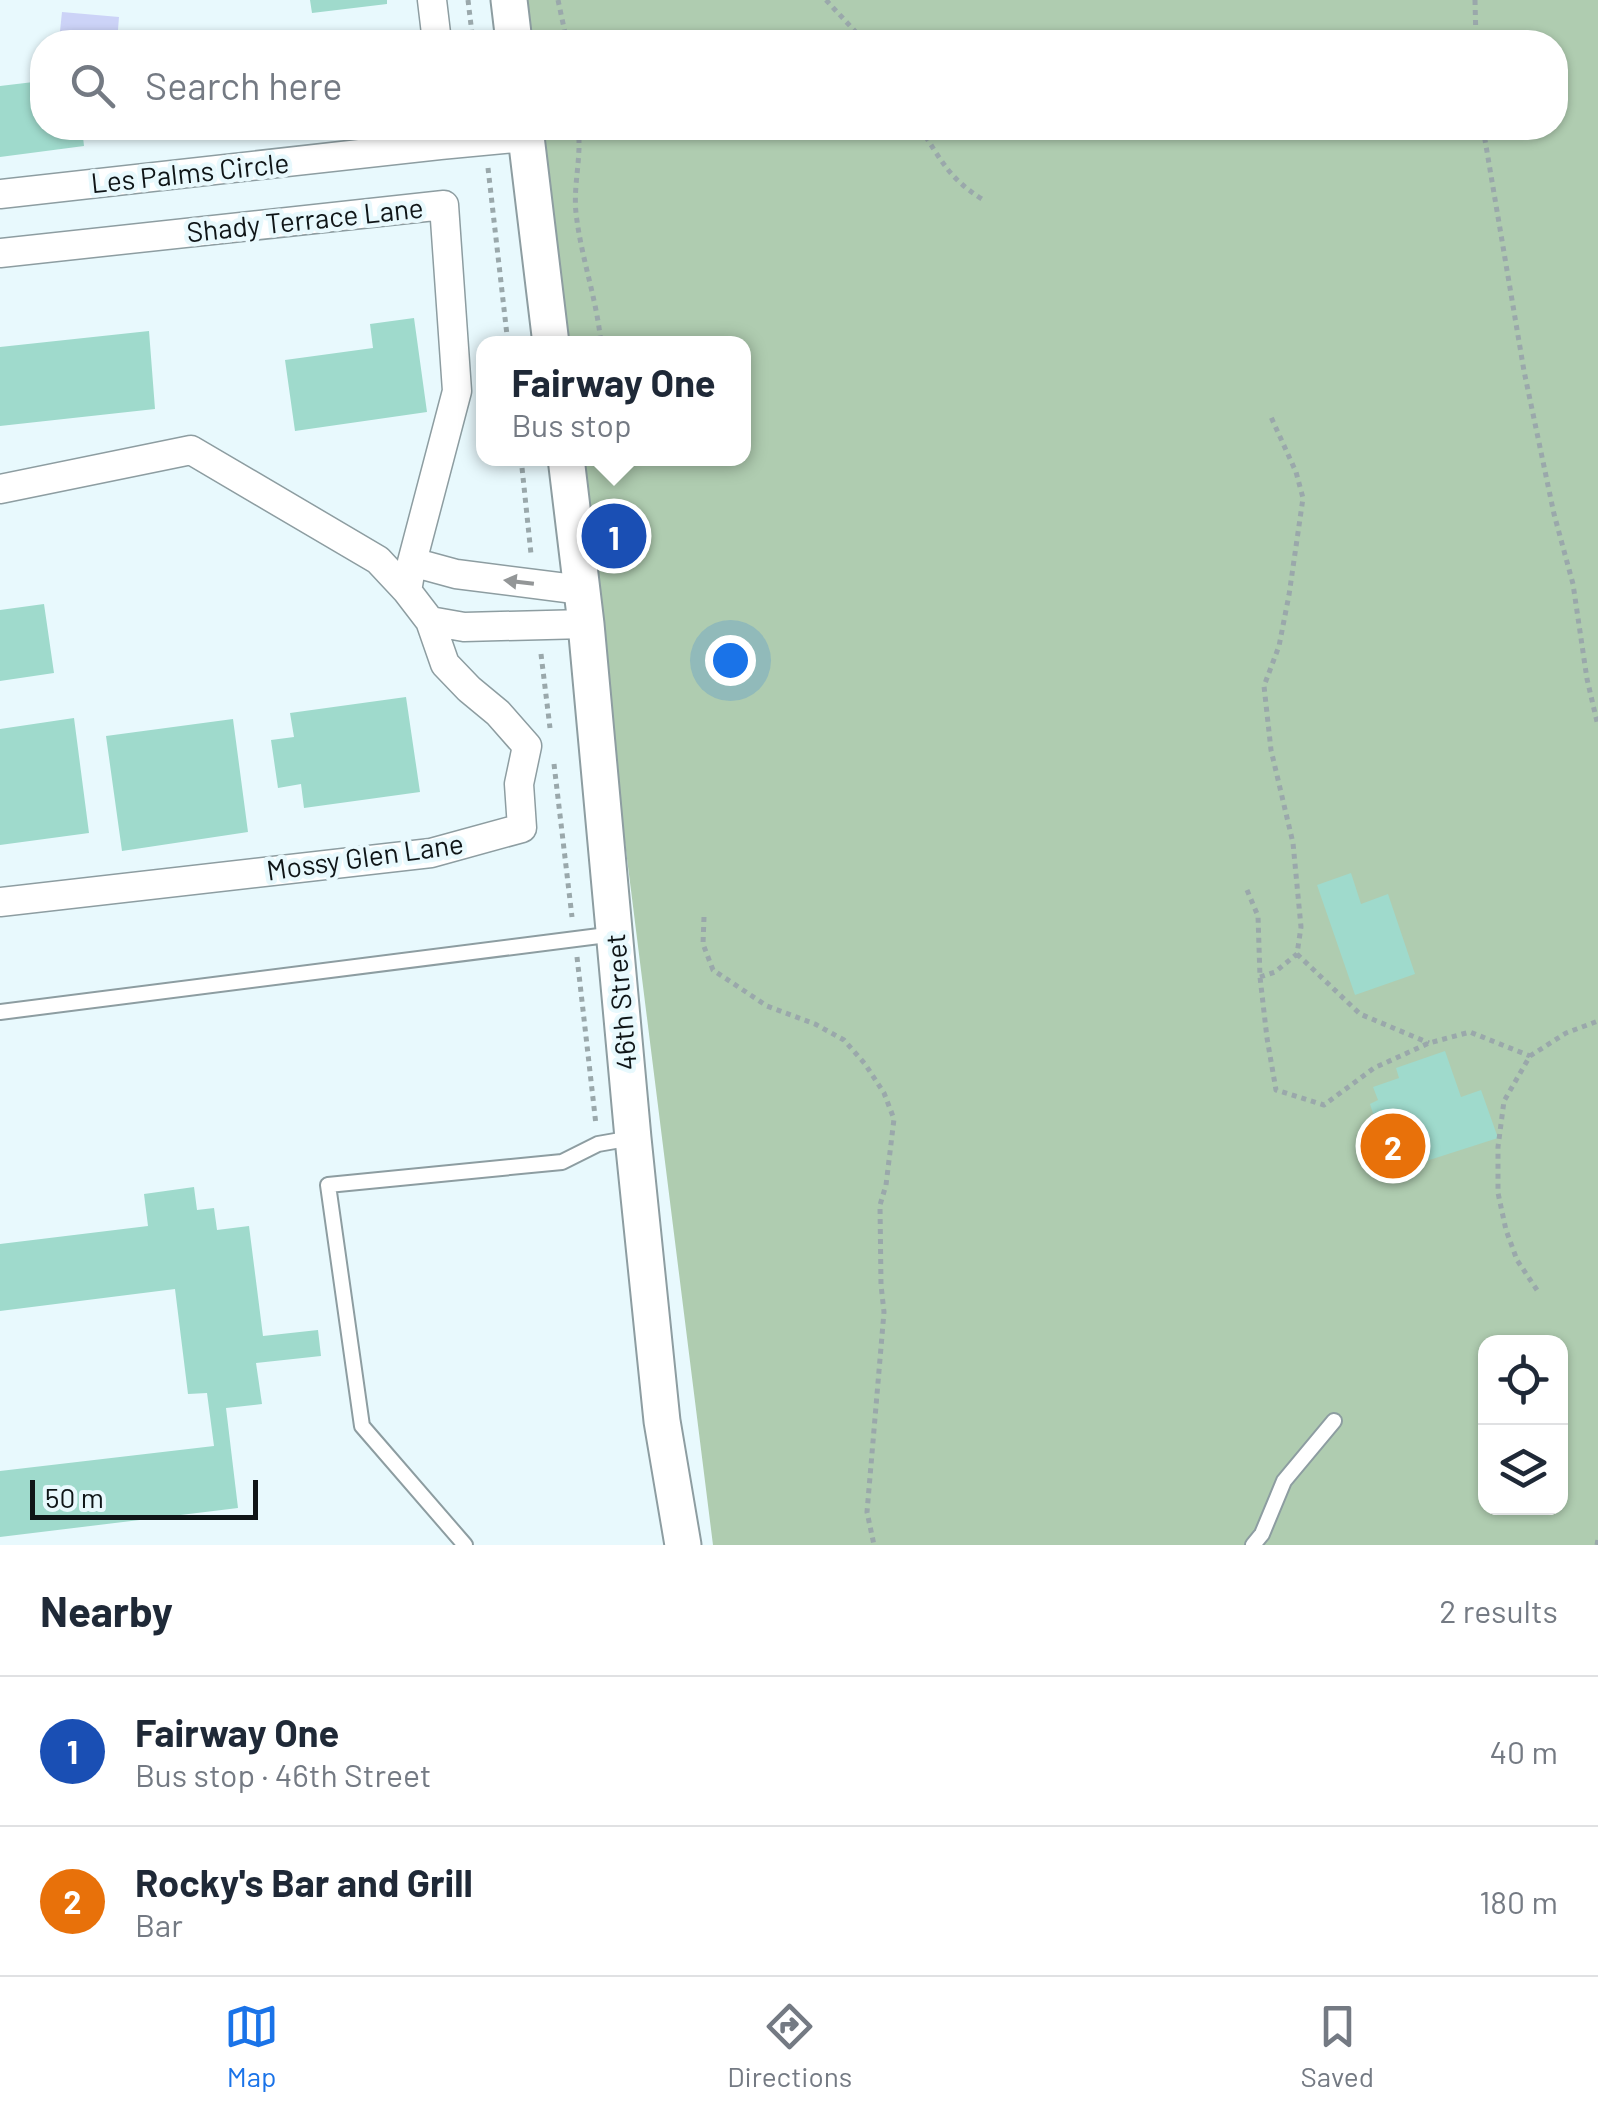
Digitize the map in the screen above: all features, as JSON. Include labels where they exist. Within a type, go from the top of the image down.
[{"type":"street","points":[[432,0],[436,30]]},
{"type":"street","points":[[509,0],[513,30]]},
{"type":"street","name":"Les Palms Circle","points":[[0,194],[413,140]]},
{"type":"street","points":[[526,140],[550,336]]},
{"type":"street","name":"Shady Terrace Lane","points":[[0,253],[444,205],[457,391],[414,554]]},
{"type":"street","name":"Mossy Glen Lane","points":[[0,489],[191,450],[378,560],[430,621],[445,664],[527,746],[519,784],[522,828],[431,853],[0,902]]},
{"type":"street","name":"46th Street","points":[[567,466],[615,934],[616,1141],[683,1545]]},
{"type":"street","points":[[407,591],[414,554],[456,574],[534,584],[584,607]]},
{"type":"street","points":[[430,621],[464,627],[538,626],[584,607]]},
{"type":"lane","points":[[0,1012],[615,934]]},
{"type":"lane","points":[[465,1545],[362,1426],[328,1185],[562,1162],[616,1141]]},
{"type":"lane","points":[[1253,1545],[1262,1534],[1284,1481],[1334,1422]]},
{"type":"lane","points":[[674,1545],[683,1545]]},
{"type":"path","points":[[468,0],[472,30]]},
{"type":"path","points":[[558,0],[565,30]]},
{"type":"path","points":[[826,0],[854,30]]},
{"type":"path","points":[[1475,0],[1476,30]]},
{"type":"path","points":[[485,140],[507,336]]},
{"type":"path","points":[[578,140],[579,168],[574,192],[578,234],[598,308],[600,336]]},
{"type":"path","points":[[927,140],[944,168],[982,199]]},
{"type":"path","points":[[1485,140],[1524,371],[1573,584],[1598,726]]},
{"type":"path","points":[[1260,977],[1275,972],[1297,954],[1302,927],[1292,844],[1271,750],[1264,686],[1280,646],[1302,498],[1296,472],[1271,417]]},
{"type":"path","points":[[522,466],[534,584]]},
{"type":"path","points":[[538,626],[550,728]]},
{"type":"path","points":[[552,748],[574,940],[616,1141]]},
{"type":"path","points":[[1247,890],[1258,916],[1260,977],[1276,1090],[1324,1104],[1374,1068],[1429,1044],[1470,1032],[1530,1056]]},
{"type":"path","points":[[704,917],[703,944],[713,970],[767,1006],[844,1040],[884,1093],[894,1119],[880,1205],[884,1312],[866,1512],[874,1545]]},
{"type":"path","points":[[1297,954],[1360,1014],[1429,1044]]},
{"type":"path","points":[[1537,1290],[1517,1260],[1498,1193],[1504,1101],[1530,1056],[1566,1033],[1598,1021]]},
{"type":"green space","points":[[519,0],[1598,0],[1598,1545],[713,1545],[578,466],[751,466],[751,336],[562,336],[537,140],[1568,140],[1568,30],[523,30]]},
{"type":"water","points":[[62,12],[119,17],[118,30],[60,30]]},
{"type":"building","points":[[310,0],[387,0],[387,4],[312,13]]},
{"type":"building","points":[[30,82],[30,140],[83,140],[84,146],[0,157],[0,86]]},
{"type":"building","points":[[414,318],[427,412],[295,431],[285,360],[373,348],[370,324]]},
{"type":"building","points":[[149,331],[155,409],[0,426],[0,347]]},
{"type":"building","points":[[44,604],[54,673],[0,681],[0,610]]},
{"type":"building","points":[[406,697],[420,792],[304,808],[301,784],[278,788],[271,740],[294,737],[290,713]]},
{"type":"building","points":[[74,718],[89,833],[0,845],[0,729]]},
{"type":"building","points":[[233,719],[248,832],[122,851],[106,736]]},
{"type":"building","points":[[1351,873],[1361,904],[1388,894],[1415,974],[1355,995],[1317,885]]},
{"type":"building","points":[[1445,1051],[1461,1097],[1481,1090],[1498,1138],[1392,1172],[1387,1157],[1376,1160],[1366,1130],[1377,1126],[1370,1104],[1378,1100],[1373,1087],[1399,1078],[1396,1068]]},
{"type":"building","points":[[194,1187],[197,1210],[214,1208],[217,1230],[249,1226],[263,1336],[318,1330],[321,1356],[256,1363],[262,1404],[226,1408],[238,1508],[0,1537],[0,1471],[214,1446],[207,1393],[188,1394],[175,1289],[0,1311],[0,1244],[148,1226],[144,1194]]},
{"type":"place","name":"Fairway One","points":[[614,536]]},
{"type":"place","name":"Rocky's Bar and Grill","points":[[1393,1146]]}]
